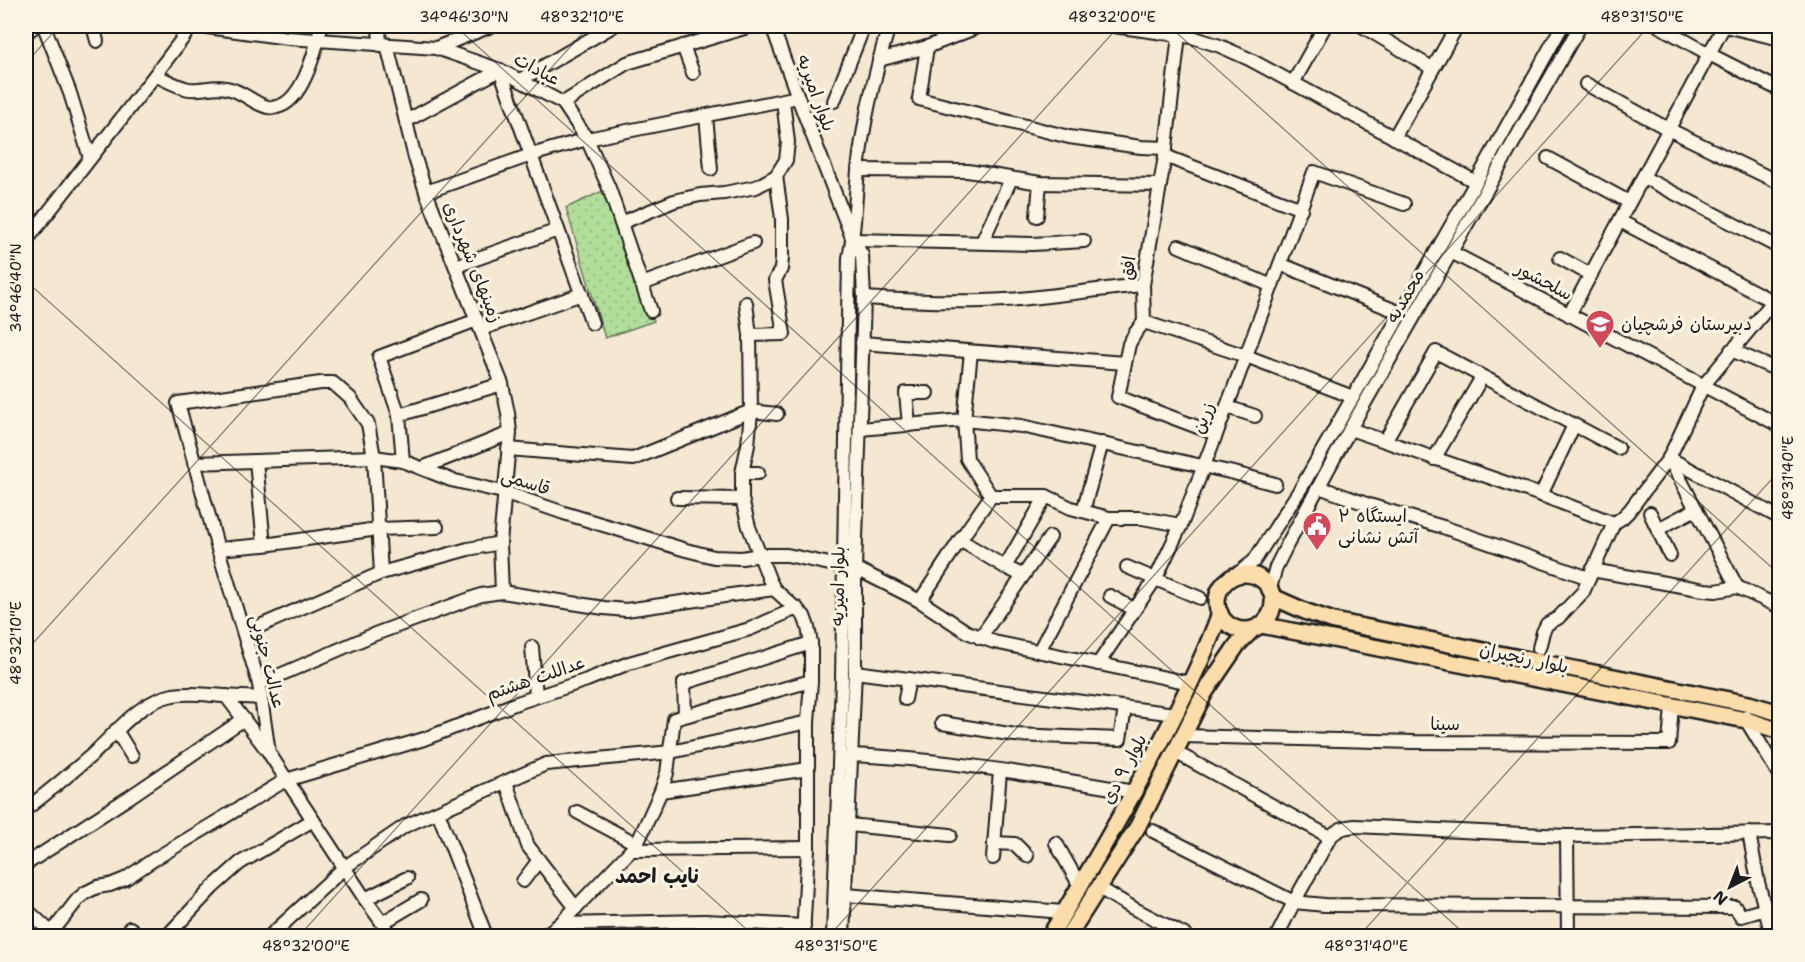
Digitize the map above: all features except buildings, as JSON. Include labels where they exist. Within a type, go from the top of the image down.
[{"type":"main road","points":[[1236,575],[1255,576],[1263,580],[1271,592],[1271,613],[1267,620],[1257,627],[1238,629],[1230,625],[1220,614],[1218,595],[1228,580],[1236,575]]},
{"type":"main road","name":"بلوار رنجبران","points":[[1271,592],[1307,612],[1334,621],[1749,704],[1779,713]]},
{"type":"main road","name":"بلوار ۹ دی","points":[[1050,936],[1135,792],[1190,683],[1220,614]]},
{"type":"main road","name":"بلوار رنجبران","points":[[1257,627],[1746,720],[1779,731]]},
{"type":"main road","name":"بلوار ۹ دی","points":[[1068,936],[1138,826],[1205,692],[1237,645],[1257,627]]},
{"type":"street","points":[[26,33],[35,26]]},
{"type":"street","points":[[44,26],[70,93],[90,158]]},
{"type":"street","points":[[93,26],[97,41]]},
{"type":"street","points":[[26,238],[192,26]]},
{"type":"street","name":"عبادات","points":[[200,26],[288,38],[436,48],[500,70],[562,103],[587,139],[609,188],[651,311]]},
{"type":"street","points":[[155,75],[190,89],[226,88],[267,107],[277,107],[288,101],[301,87],[314,54],[321,26]]},
{"type":"street","name":"زمینهای شهرداری","points":[[379,26],[426,192],[502,384],[510,433],[500,543],[502,592]]},
{"type":"street","points":[[436,48],[491,26]]},
{"type":"street","points":[[520,80],[613,26]]},
{"type":"street","points":[[562,103],[627,63],[751,26]]},
{"type":"street","name":"بلوار امیریه","points":[[772,26],[853,240],[862,255],[864,298],[860,429],[842,679],[833,936]]},
{"type":"street","points":[[834,101],[864,26]]},
{"type":"street","points":[[889,26],[868,106],[858,171],[853,240],[1033,244],[1084,241]]},
{"type":"street","points":[[879,60],[927,47],[980,26]]},
{"type":"street","points":[[1114,26],[1192,37],[1220,46],[1249,59],[1476,182]]},
{"type":"street","points":[[1192,37],[1199,26]]},
{"type":"street","points":[[1293,83],[1325,26]]},
{"type":"street","points":[[1362,26],[1432,68]]},
{"type":"street","points":[[1394,138],[1457,26]]},
{"type":"street","name":"محمدیه","points":[[1236,575],[1254,561],[1301,488],[1476,182],[1562,26]]},
{"type":"street","name":"محمدیه","points":[[1271,592],[1276,567],[1350,429],[1580,26]]},
{"type":"street","points":[[1659,26],[1779,90]]},
{"type":"street","points":[[1569,315],[1724,26],[1779,39]]},
{"type":"street","name":"افق","points":[[1144,322],[1143,285],[1166,152],[1179,35]]},
{"type":"street","points":[[683,46],[693,73]]},
{"type":"street","points":[[927,47],[919,99],[1069,137],[1166,152],[1301,209]]},
{"type":"street","points":[[406,121],[500,70],[592,323]]},
{"type":"street","points":[[1586,84],[1668,129],[1779,183]]},
{"type":"street","points":[[426,192],[531,155],[587,139],[798,97]]},
{"type":"street","points":[[621,224],[674,201],[756,187],[776,176],[786,160],[788,142],[783,101]]},
{"type":"street","points":[[706,116],[711,170]]},
{"type":"street","points":[[1548,158],[1629,202]]},
{"type":"street","points":[[858,171],[968,171],[1040,183],[1160,185]]},
{"type":"street","name":"زرین","points":[[1098,664],[1155,578],[1181,525],[1314,172],[1404,204]]},
{"type":"street","points":[[750,335],[784,334],[775,280],[781,269],[782,258],[782,219],[776,176]]},
{"type":"street","points":[[1643,177],[1779,249]]},
{"type":"street","points":[[982,242],[1011,179]]},
{"type":"street","points":[[1037,216],[1040,183]]},
{"type":"street","points":[[26,219],[26,238]]},
{"type":"street","points":[[1539,648],[1545,627],[1558,618],[1583,592],[1614,523],[1629,511],[1669,458],[1703,386],[1776,297],[1620,220]]},
{"type":"street","points":[[456,266],[558,230]]},
{"type":"street","name":"بلوار امیریه","points":[[843,936],[855,672],[850,567],[849,258],[853,240]]},
{"type":"street","points":[[642,285],[753,243]]},
{"type":"street","points":[[1179,246],[1272,286]]},
{"type":"street","name":"سلحشور","points":[[1451,252],[1779,426]]},
{"type":"street","points":[[1560,258],[1591,275]]},
{"type":"street","points":[[1280,264],[1401,313]]},
{"type":"street","points":[[864,298],[940,302],[1004,300],[1143,285]]},
{"type":"street","points":[[403,461],[399,415],[380,357],[582,294]]},
{"type":"street","points":[[560,924],[705,921],[803,931],[808,848],[808,722],[811,643],[806,620],[797,608],[774,589],[749,527],[742,499],[742,473],[748,445],[751,411],[750,335],[746,303]]},
{"type":"street","points":[[1216,434],[1118,397],[1129,344],[1144,322],[1246,356],[1353,397]]},
{"type":"street","points":[[862,343],[1125,363]]},
{"type":"street","points":[[1731,350],[1779,371]]},
{"type":"street","points":[[971,352],[964,420],[967,459],[991,496]]},
{"type":"street","points":[[1385,441],[1436,352],[1618,448]]},
{"type":"street","points":[[1434,459],[1482,377]]},
{"type":"street","name":"عدالت جنوبی","points":[[374,457],[368,424],[350,398],[333,383],[178,403],[218,549],[259,684],[269,753],[392,936]]},
{"type":"street","points":[[399,415],[502,384]]},
{"type":"street","points":[[909,425],[906,393],[927,393]]},
{"type":"street","points":[[1227,407],[1255,416]]},
{"type":"street","points":[[508,449],[633,459],[751,411],[777,414]]},
{"type":"street","points":[[860,429],[964,420],[1021,426],[1275,484]]},
{"type":"street","points":[[1541,495],[1574,424]]},
{"type":"street","points":[[1350,429],[1541,495],[1614,523]]},
{"type":"street","points":[[422,468],[510,433]]},
{"type":"street","points":[[1083,512],[1102,443]]},
{"type":"street","points":[[374,457],[381,573]]},
{"type":"street","name":"قاسمی","points":[[194,463],[374,457],[403,461],[451,480],[503,492],[696,553],[714,557],[742,558],[787,555],[850,567],[920,601],[980,638],[1190,683]]},
{"type":"street","points":[[1669,458],[1737,587]]},
{"type":"street","points":[[1669,458],[1779,518]]},
{"type":"street","points":[[256,461],[264,545]]},
{"type":"street","points":[[742,473],[758,472]]},
{"type":"street","points":[[1319,487],[1368,505],[1591,574],[1704,590],[1716,591],[1737,587],[1779,607]]},
{"type":"street","points":[[991,496],[1046,496],[1083,512],[1109,518],[1142,518],[1181,525]]},
{"type":"street","points":[[920,601],[991,496]]},
{"type":"street","points":[[1005,567],[1046,496]]},
{"type":"street","points":[[677,498],[742,499]]},
{"type":"street","points":[[1658,530],[1696,509]]},
{"type":"street","points":[[1650,513],[1670,555]]},
{"type":"street","points":[[1039,651],[1109,518]]},
{"type":"street","points":[[218,549],[378,529],[437,527]]},
{"type":"street","points":[[980,638],[1050,537]]},
{"type":"street","points":[[960,540],[1022,575]]},
{"type":"street","points":[[244,633],[381,573],[468,549],[500,543]]},
{"type":"street","points":[[1127,567],[1200,598]]},
{"type":"street","points":[[259,684],[375,634],[481,595],[502,592],[626,610],[774,589]]},
{"type":"street","points":[[1110,596],[1134,609]]},
{"type":"street","name":"عداللت هشتم","points":[[52,935],[85,893],[125,879],[286,780],[424,739],[629,663],[750,629],[797,608]]},
{"type":"street","points":[[685,715],[684,683],[811,643]]},
{"type":"street","points":[[532,647],[536,696]]},
{"type":"street","points":[[855,672],[1175,714]]},
{"type":"street","points":[[905,699],[909,679]]},
{"type":"street","points":[[544,936],[560,924],[635,847],[661,791],[669,765],[674,719],[811,681]]},
{"type":"street","points":[[26,809],[95,752],[142,708],[158,699],[192,693],[260,698]]},
{"type":"street","points":[[226,696],[269,753]]},
{"type":"street","points":[[1749,704],[1746,720],[1779,776]]},
{"type":"street","name":"سینا","points":[[1183,736],[1413,742],[1669,742],[1672,706]]},
{"type":"street","points":[[942,723],[1015,735],[1120,739],[1125,708]]},
{"type":"street","points":[[26,864],[244,719]]},
{"type":"street","points":[[279,934],[345,867],[405,826],[546,764],[671,752],[808,722]]},
{"type":"street","points":[[116,730],[132,756]]},
{"type":"street","points":[[1175,752],[1329,837]]},
{"type":"street","points":[[851,755],[908,758],[1135,792]]},
{"type":"street","points":[[661,791],[808,769]]},
{"type":"street","points":[[993,858],[1000,771]]},
{"type":"street","points":[[506,782],[528,846],[576,908]]},
{"type":"street","points":[[438,812],[486,936]]},
{"type":"street","points":[[577,812],[635,847],[808,848]]},
{"type":"street","points":[[167,936],[240,862],[313,820]]},
{"type":"street","points":[[849,825],[950,835]]},
{"type":"street","points":[[1277,936],[1329,837],[1345,827],[1567,836],[1779,833]]},
{"type":"street","points":[[1153,831],[1294,902],[1647,908],[1735,907],[1741,916],[1779,905]]},
{"type":"street","points":[[1749,833],[1758,882],[1772,936]]},
{"type":"street","points":[[1567,836],[1568,936]]},
{"type":"street","points":[[994,843],[1015,844],[1027,856]]},
{"type":"street","points":[[1056,843],[1080,886]]},
{"type":"street","points":[[523,880],[539,860]]},
{"type":"street","points":[[365,899],[407,878]]},
{"type":"street","points":[[1099,888],[1187,936]]},
{"type":"street","points":[[845,895],[1064,912]]},
{"type":"street","points":[[382,923],[421,900]]},
{"type":"street","points":[[26,909],[52,935]]},
{"type":"green space","points":[[609,188],[654,321],[605,338],[566,208]]},
{"type":"place","name":"دبیرستان فرشچیان","points":[[1600,350]]},
{"type":"place","name":"ایستگاه ۲ آتش نشانی","points":[[1317,552]]},
{"type":"district","name":"نایب احمد","points":[[657,876]]}]
